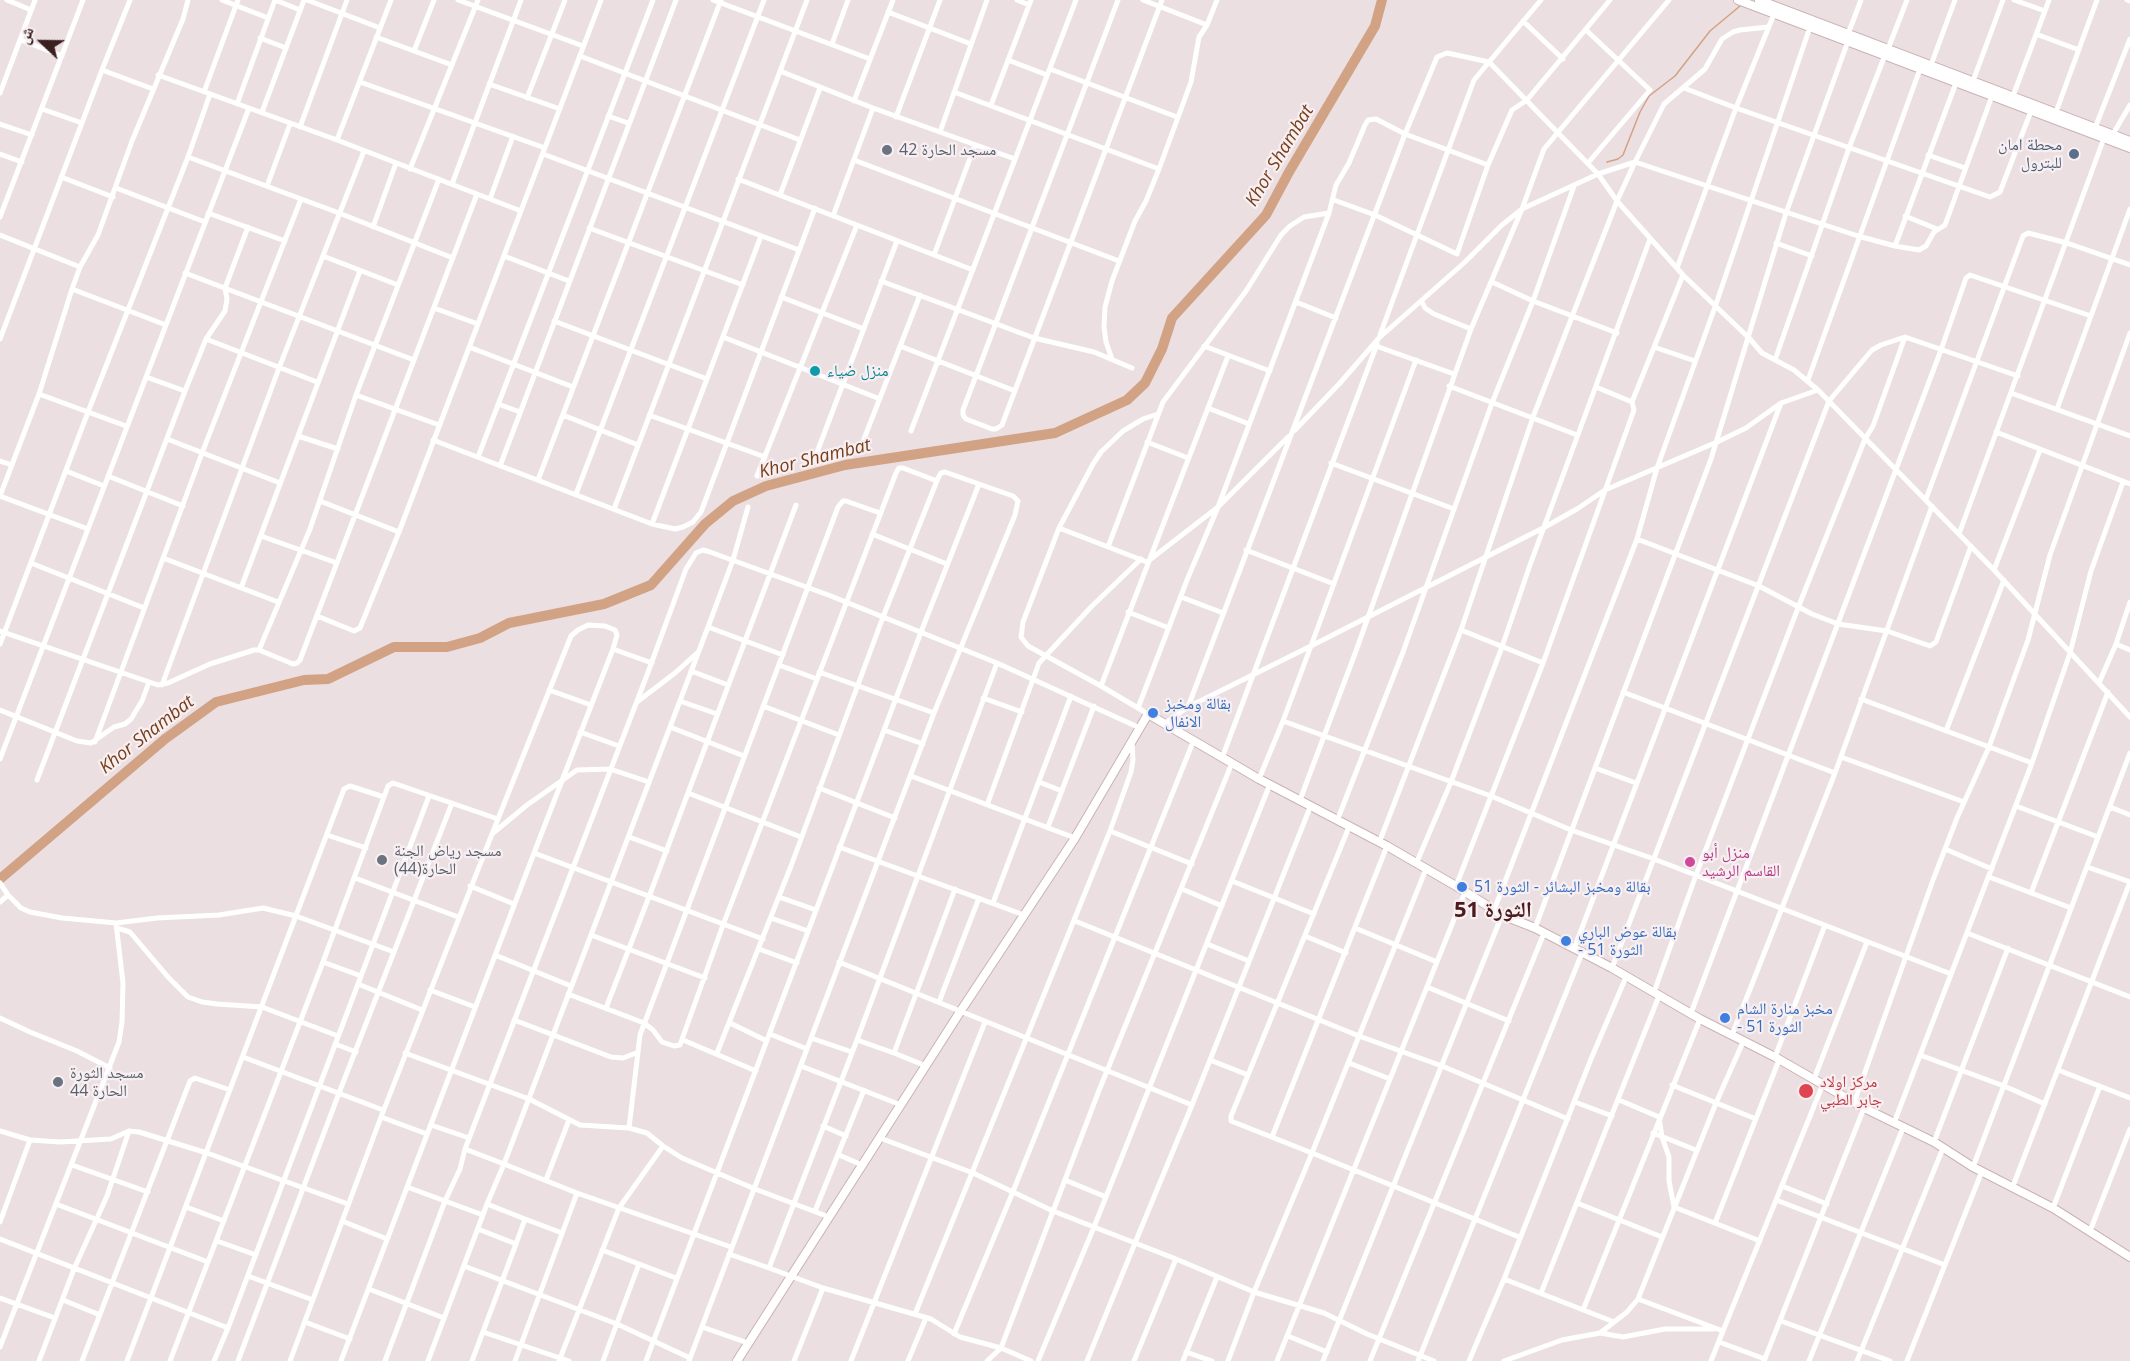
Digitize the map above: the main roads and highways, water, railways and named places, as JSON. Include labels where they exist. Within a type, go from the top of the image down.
[{"type":"waterway","name":"Khor Shambat","points":[[0,879],[165,739],[216,702],[304,680],[328,679],[394,647],[447,647],[480,638],[509,623],[604,604],[651,585],[705,524],[733,501],[766,486],[845,465],[1055,433],[1127,400],[1145,383],[1162,349],[1172,318],[1266,215],[1375,26],[1382,0]]},
{"type":"waterway","points":[[1607,162],[1623,155],[1649,96],[1675,76],[1710,31],[1740,6]]},
{"type":"place","name":"مسجد الحارة 42","points":[[887,150]]},
{"type":"place","name":"محطة امان للبترول","points":[[2074,154]]},
{"type":"place","name":"منزل ضياء","points":[[815,371]]},
{"type":"place","name":"بقالة ومخبز الانفال","points":[[1153,713]]},
{"type":"place","name":"مسجد رياض الجنة الحارة(44)","points":[[382,860]]},
{"type":"place","name":"منزل أبو القاسم الرشيد","points":[[1690,862]]},
{"type":"place","name":"بقالة ومخبز البشائر - الثورة 51","points":[[1462,887]]},
{"type":"place","name":"بقالة عوض الباري - الثورة 51","points":[[1566,941]]},
{"type":"place","name":"مخبز منارة الشام - الثورة 51","points":[[1725,1018]]},
{"type":"place","name":"مسجد الثورة الحارة 44","points":[[58,1082]]},
{"type":"place","name":"مركز اولاد جابر الطبي","points":[[1806,1091]]},
{"type":"district","name":"الثورة 51","points":[[1493,911]]}]
